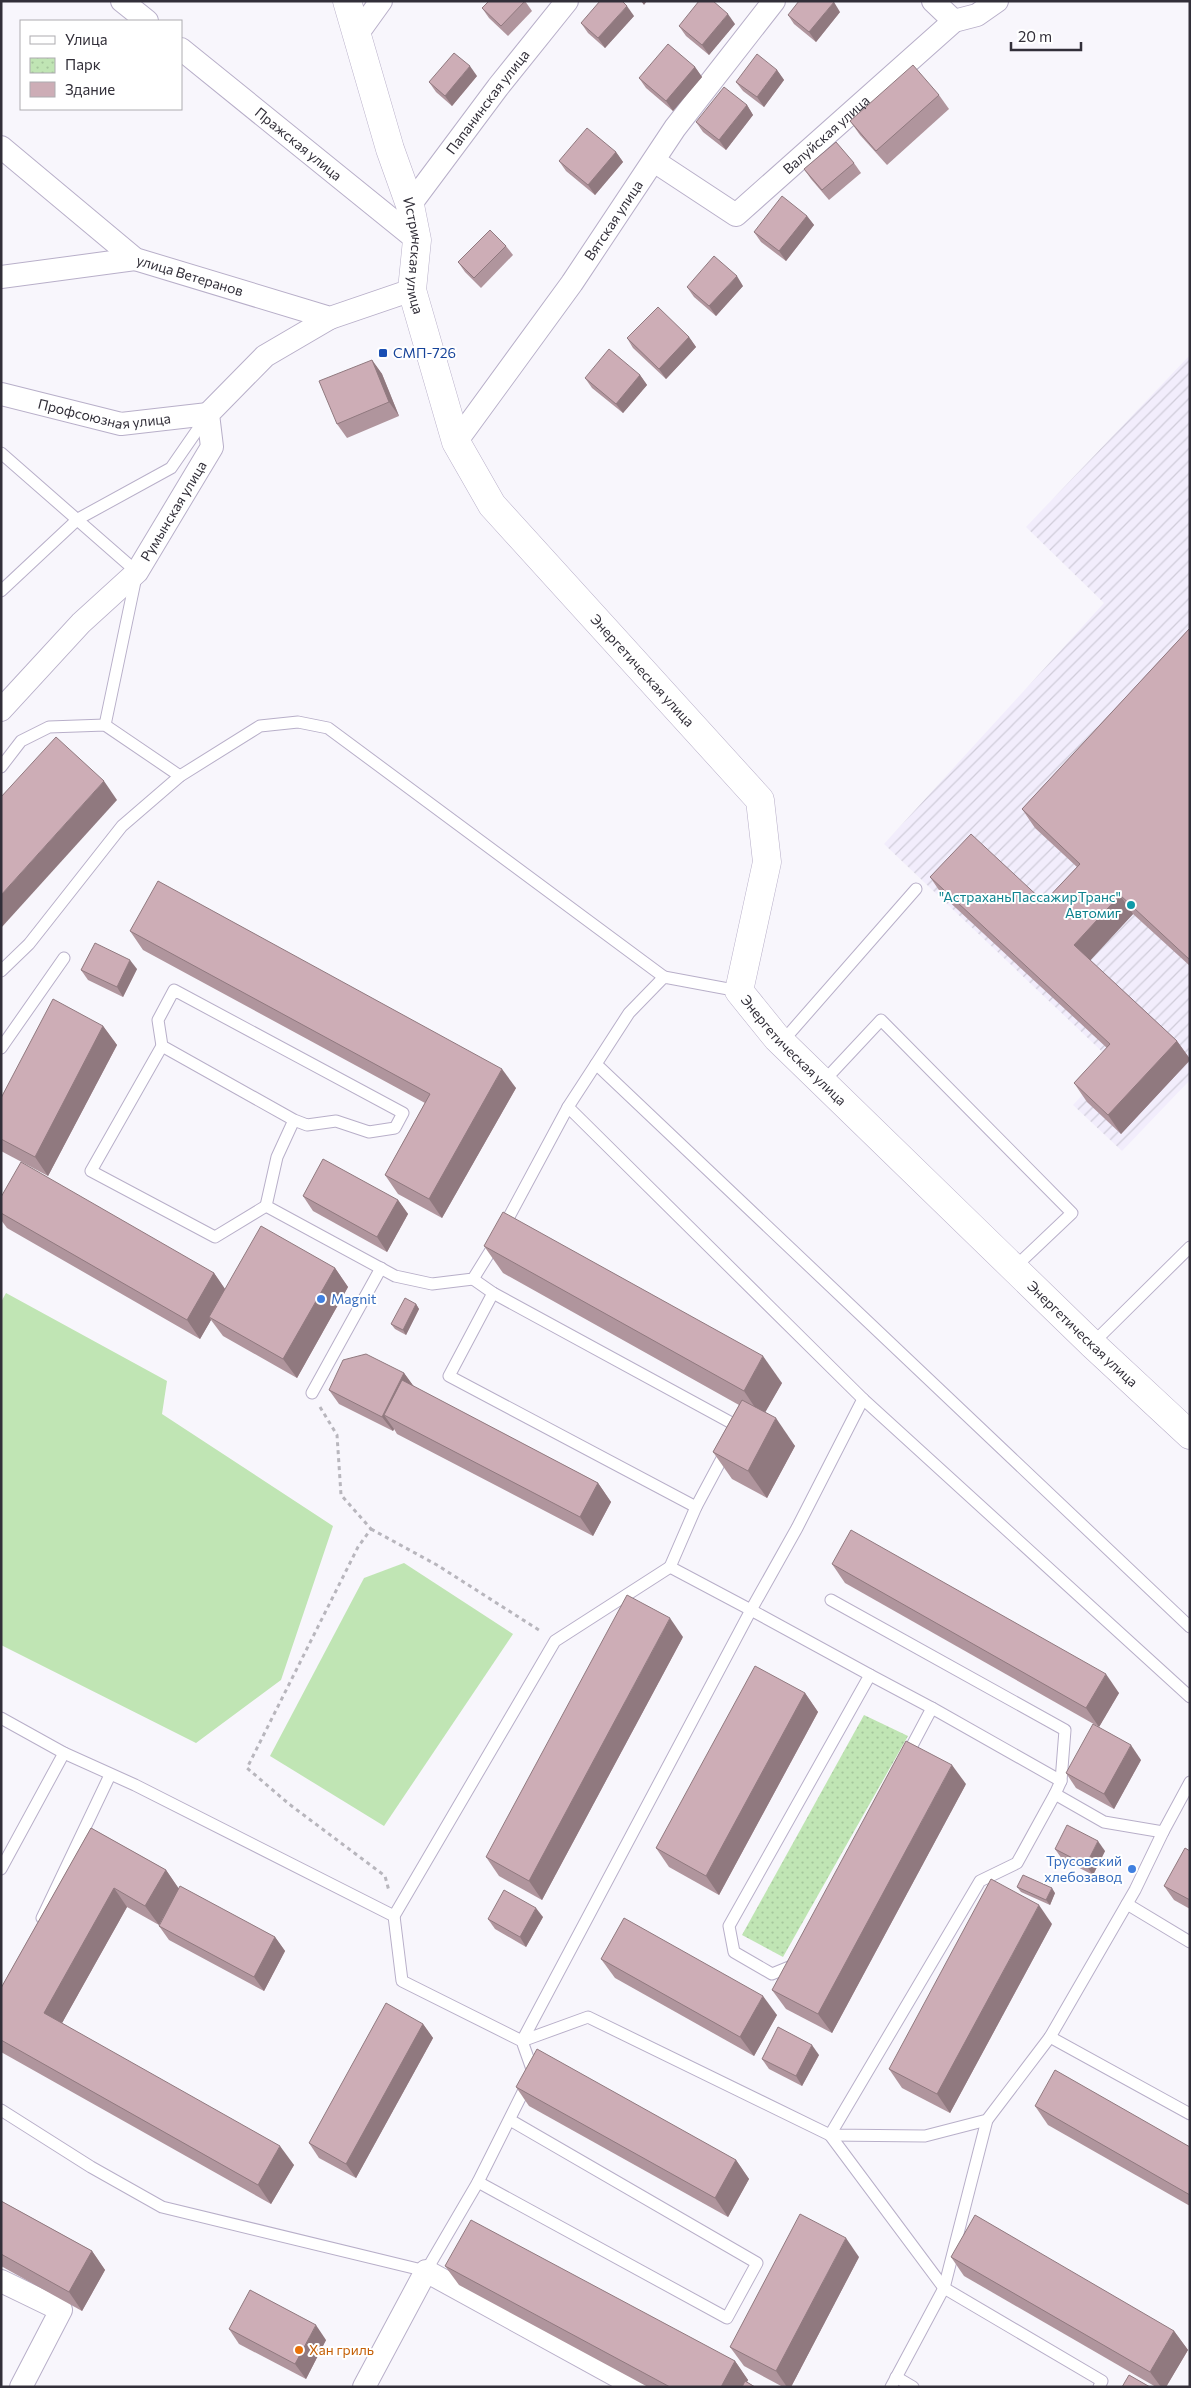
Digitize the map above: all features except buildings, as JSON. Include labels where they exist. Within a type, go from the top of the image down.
[{"type":"street","points":[[122,1],[146,20]]},
{"type":"street","name":"Истринская улица","points":[[347,1],[358,33],[390,149],[410,205],[417,240],[412,290],[456,442],[492,505]]},
{"type":"street","points":[[358,33],[381,1]]},
{"type":"street","name":"Папанинская улица","points":[[410,205],[498,87],[567,1]]},
{"type":"street","name":"Вятская улица","points":[[456,442],[572,282],[675,128],[774,1]]},
{"type":"street","points":[[933,1],[954,21]]},
{"type":"street","name":"Валуйская улица","points":[[654,161],[736,214],[954,21],[977,15],[997,1]]},
{"type":"street","name":"Пражская улица","points":[[182,50],[417,240]]},
{"type":"street","name":"улица Ветеранов","points":[[1,147],[135,259],[330,318]]},
{"type":"street","points":[[1,277],[135,259]]},
{"type":"street","points":[[208,414],[265,356],[330,318],[412,290]]},
{"type":"street","name":"Профсоюзная улица","points":[[1,394],[121,424],[208,414]]},
{"type":"street","name":"Румынская улица","points":[[1,710],[81,623],[137,572],[212,447],[208,414]]},
{"type":"street","name":"Энергетическая улица","points":[[492,505],[760,800],[767,862],[739,991],[782,1042],[1092,1344],[1190,1435]]},
{"type":"street","points":[[364,2387],[426,2271],[604,2379],[637,2387]]},
{"type":"street","points":[[1,2280],[61,2310],[21,2387]]},
{"type":"lane","points":[[1,591],[78,519],[171,468],[208,414]]},
{"type":"lane","points":[[1,453],[137,572],[105,724]]},
{"type":"lane","points":[[1,971],[29,944],[122,826],[180,776],[260,726],[298,722],[328,728],[664,977],[739,991]]},
{"type":"lane","points":[[1,767],[22,741],[49,728],[105,724],[180,776]]},
{"type":"lane","points":[[782,1042],[916,889]]},
{"type":"lane","points":[[1,1048],[64,958]]},
{"type":"lane","points":[[473,1279],[488,1257],[568,1107],[629,1013],[664,977]]},
{"type":"lane","points":[[162,1046],[294,1120],[307,1125],[336,1121],[369,1132],[395,1128],[403,1113],[174,990],[158,1020],[162,1046],[91,1171],[216,1237],[266,1206],[277,1157],[294,1120]]},
{"type":"lane","points":[[823,1082],[881,1020],[1072,1213],[1014,1268]]},
{"type":"lane","points":[[596,1064],[1190,1627]]},
{"type":"lane","points":[[568,1107],[863,1399],[1190,1697]]},
{"type":"lane","points":[[1,2110],[91,2167],[162,2207],[426,2271],[478,2182],[533,2072],[522,2041],[402,1981],[394,1916],[555,1641],[670,1567],[696,1507],[739,1426],[493,1293],[473,1279],[432,1284],[395,1276],[266,1206]]},
{"type":"lane","points":[[1092,1344],[1190,1247]]},
{"type":"lane","points":[[312,1393],[381,1268]]},
{"type":"lane","points":[[493,1293],[449,1376],[696,1507]]},
{"type":"lane","points":[[522,2041],[751,1610],[797,1528],[863,1399]]},
{"type":"lane","points":[[670,1567],[932,1708],[1061,1781]]},
{"type":"lane","points":[[830,2135],[980,1881],[1017,1863],[1061,1781],[1065,1730],[832,1600]]},
{"type":"lane","points":[[803,1948],[794,1965],[772,1974],[734,1952],[729,1926],[870,1675]]},
{"type":"lane","points":[[900,1768],[932,1708]]},
{"type":"lane","points":[[1,1718],[64,1753],[394,1916]]},
{"type":"lane","points":[[1,1869],[64,1753]]},
{"type":"lane","points":[[35,1932],[110,1775]]},
{"type":"lane","points":[[913,2387],[894,2382],[944,2288],[988,2120],[1050,2036],[1127,1904],[1190,1782]]},
{"type":"lane","points":[[1055,1794],[1104,1822],[1163,1832]]},
{"type":"lane","points":[[1127,1904],[1190,1942]]},
{"type":"lane","points":[[522,2041],[588,2017],[830,2135],[925,2136],[988,2120]]},
{"type":"lane","points":[[1050,2036],[1190,2114]]},
{"type":"lane","points":[[478,2182],[728,2318],[757,2263],[510,2120]]},
{"type":"lane","points":[[830,2135],[944,2288],[1102,2381],[1099,2387]]},
{"type":"path","points":[[312,1393],[337,1435],[341,1495],[371,1529],[437,1565],[555,1641]]},
{"type":"path","points":[[371,1529],[358,1547],[247,1768],[289,1804],[385,1876],[394,1916]]},
{"type":"shaded area","points":[[1190,355],[1190,1080],[1122,1151],[1073,1105],[1113,1062],[884,844],[1104,603],[1026,527]]},
{"type":"green space","points":[[6,1293],[167,1381],[162,1414],[333,1526],[281,1680],[196,1743],[1,1645],[1,1302]]},
{"type":"green space","points":[[404,1563],[513,1634],[384,1826],[270,1756],[364,1578]]},
{"type":"green space","points":[[864,1715],[908,1736],[783,1957],[742,1935]]},
{"type":"place","name":"СМП-726","points":[[383,353]]},
{"type":"place","name":"\"АстраханьПассажирТранс\" Автомиг","points":[[1131,905]]},
{"type":"place","name":"Magnit","points":[[321,1299]]},
{"type":"place","name":"Трусовский хлебозавод","points":[[1132,1869]]},
{"type":"place","name":"Хан гриль","points":[[299,2350]]}]
